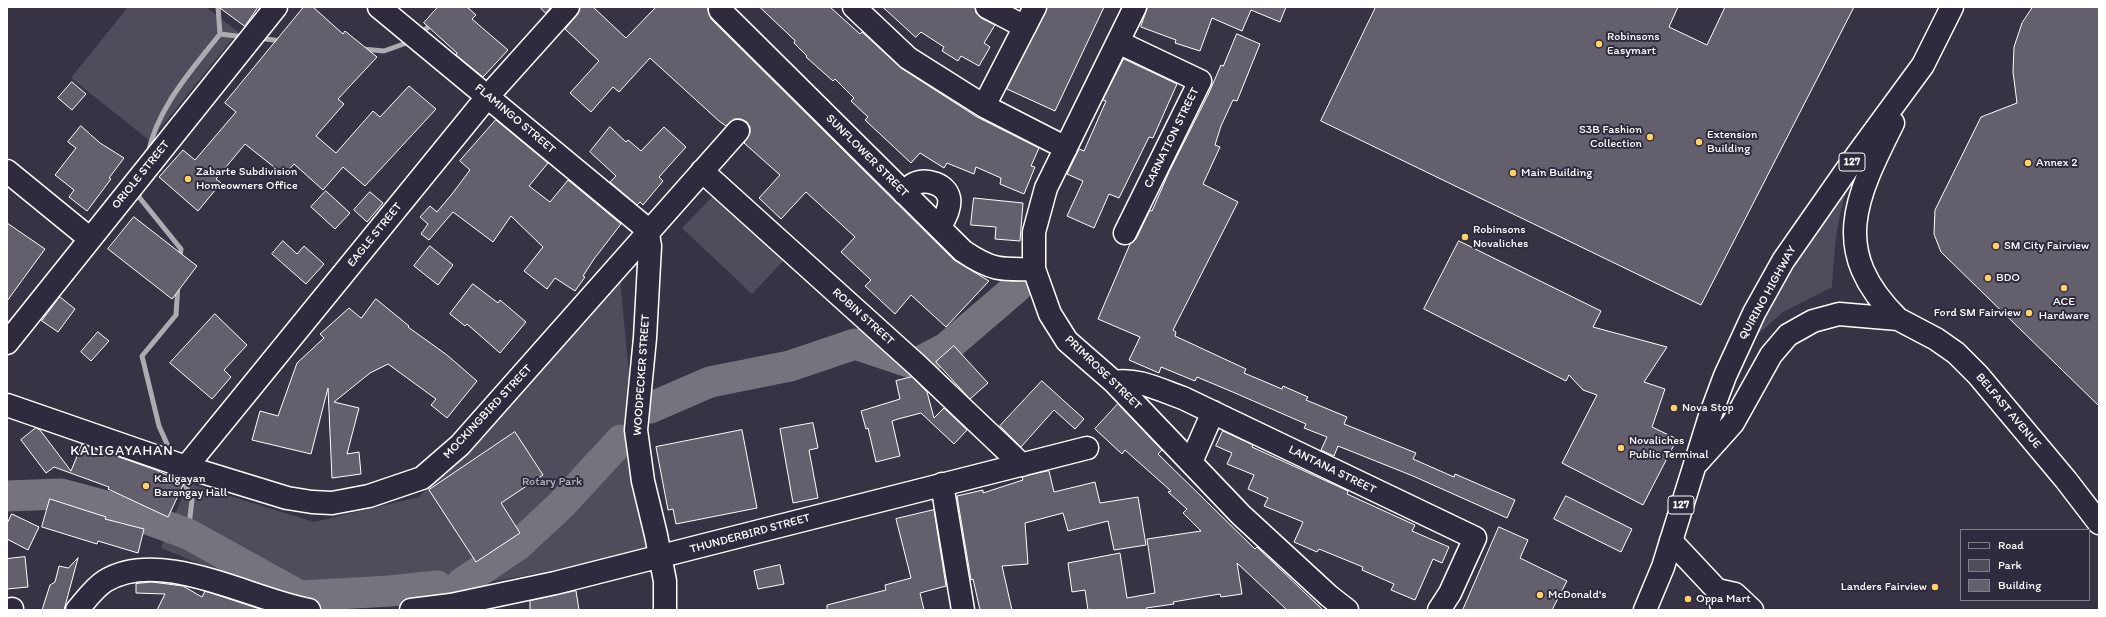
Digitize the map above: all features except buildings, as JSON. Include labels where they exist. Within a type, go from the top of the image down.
[{"type":"street","name":"ORIOLE STREET","points":[[7,343],[89,238],[276,7]]},
{"type":"street","name":"FLAMINGO STREET","points":[[378,7],[488,96],[641,224],[648,234]]},
{"type":"street","name":"EAGLE STREET","points":[[186,467],[488,96],[568,7]]},
{"type":"street","name":"SUNFLOWER STREET","points":[[722,7],[720,10],[963,250],[983,264],[1004,270],[1034,269]]},
{"type":"street","points":[[854,7],[908,58],[984,106],[1066,148]]},
{"type":"street","points":[[986,7],[1025,27]]},
{"type":"street","points":[[984,106],[1035,7]]},
{"type":"street","name":"PRIMROSE STREET","points":[[1135,7],[1046,188],[1034,232],[1034,269],[1050,314],[1067,341],[1114,382],[1241,515],[1329,596],[1347,610]]},
{"type":"street","name":"QUIRINO HIGHWAY","points":[[1645,610],[1662,572],[1692,469],[1712,409],[1733,357],[1784,260],[1857,155],[1923,65],[1952,7]]},
{"type":"street","name":"CARNATION STREET","points":[[1118,42],[1200,81],[1125,233]]},
{"type":"street","name":"BELFAST AVENUE","points":[[1923,65],[1870,170],[1858,203],[1855,218],[1855,244],[1862,270],[1876,294],[1898,319],[1936,339],[1956,353],[1978,375],[2066,480],[2099,523]]},
{"type":"street","name":"MOCKINGBIRD STREET","points":[[7,405],[186,467],[287,498],[332,504],[369,496],[422,478],[460,445],[648,234],[738,130]]},
{"type":"street","points":[[7,171],[89,238]]},
{"type":"street","name":"ROBIN STREET","points":[[702,171],[912,361],[1022,465]]},
{"type":"street","points":[[904,192],[913,184],[923,181],[937,184],[944,188],[950,199],[947,212],[940,227]]},
{"type":"street","name":"WOODPECKER STREET","points":[[648,234],[650,246],[645,338],[636,430],[643,481],[659,548],[665,581],[665,610]]},
{"type":"street","name":"BELFAST AVENUE","points":[[1692,469],[1733,423],[1771,355],[1788,335],[1813,321],[1839,314],[1898,319]]},
{"type":"street","name":"LANTANA STREET","points":[[1114,382],[1128,380],[1138,382],[1183,398],[1475,538],[1450,593],[1439,610]]},
{"type":"street","points":[[1191,462],[1213,412]]},
{"type":"street","name":"THUNDERBIRD STREET","points":[[411,610],[451,607],[659,548],[942,484],[1087,448]]},
{"type":"street","points":[[942,484],[963,610]]},
{"type":"street","points":[[1671,541],[1721,600],[1734,594],[1752,610]]},
{"type":"street","points":[[77,610],[104,582],[124,573],[154,569],[172,570],[286,606],[309,610]]},
{"type":"green space","points":[[128,7],[206,7],[238,32],[150,141],[71,78]]},
{"type":"green space","points":[[1846,186],[1847,189],[1840,214],[1836,238],[1832,287],[1783,312],[1755,337],[1750,334],[1790,261]]},
{"type":"green space","points":[[716,193],[785,259],[752,294],[682,228]]},
{"type":"green space","name":"Rotary Park","points":[[620,279],[646,554],[344,608],[264,590],[161,548],[188,483],[314,522],[419,497]]},
{"type":"waterway","points":[[148,154],[152,137],[167,106],[187,76],[220,34],[218,7]]},
{"type":"waterway","points":[[419,35],[433,23]]},
{"type":"waterway","points":[[220,34],[245,37]]},
{"type":"waterway","points":[[258,38],[282,41]]},
{"type":"waterway","points":[[362,49],[384,51],[412,41]]},
{"type":"waterway","points":[[140,190],[139,197],[181,249],[180,258]]},
{"type":"waterway","points":[[172,455],[159,426],[142,356],[176,315],[178,284]]},
{"type":"waterway","points":[[650,408],[710,382],[790,366],[855,344],[915,364],[946,348],[1016,288]]},
{"type":"waterway","points":[[462,583],[518,545],[561,505],[621,440]]},
{"type":"waterway","points":[[179,471],[192,500],[188,534]]},
{"type":"waterway","points":[[7,496],[61,494],[128,512],[188,534],[300,596],[390,591],[437,586]]},
{"type":"place","name":"Robinsons Easymart","points":[[1599,44]]},
{"type":"place","name":"S3B Fashion Collection","points":[[1650,137]]},
{"type":"place","name":"Extension Building","points":[[1699,142]]},
{"type":"place","name":"Annex 2","points":[[2028,163]]},
{"type":"place","name":"Main Building","points":[[1513,173]]},
{"type":"place","name":"Zabarte Subdivision Homeowners Office","points":[[188,179]]},
{"type":"place","name":"Robinsons Novaliches","points":[[1465,237]]},
{"type":"place","name":"SM City Fairview","points":[[1996,246]]},
{"type":"place","name":"BDO","points":[[1988,278]]},
{"type":"place","name":"ACE Hardware","points":[[2064,288]]},
{"type":"place","name":"Ford SM Fairview","points":[[2029,313]]},
{"type":"place","name":"Nova Stop","points":[[1674,408]]},
{"type":"place","name":"Novaliches Public Terminal","points":[[1621,448]]},
{"type":"place","name":"Kaligayan Barangay Hall","points":[[146,486]]},
{"type":"place","name":"Landers Fairview","points":[[1935,587]]},
{"type":"place","name":"McDonald's","points":[[1540,595]]},
{"type":"place","name":"Oppa Mart","points":[[1688,599]]},
{"type":"district","name":"KALIGAYAHAN","points":[[122,451]]}]
